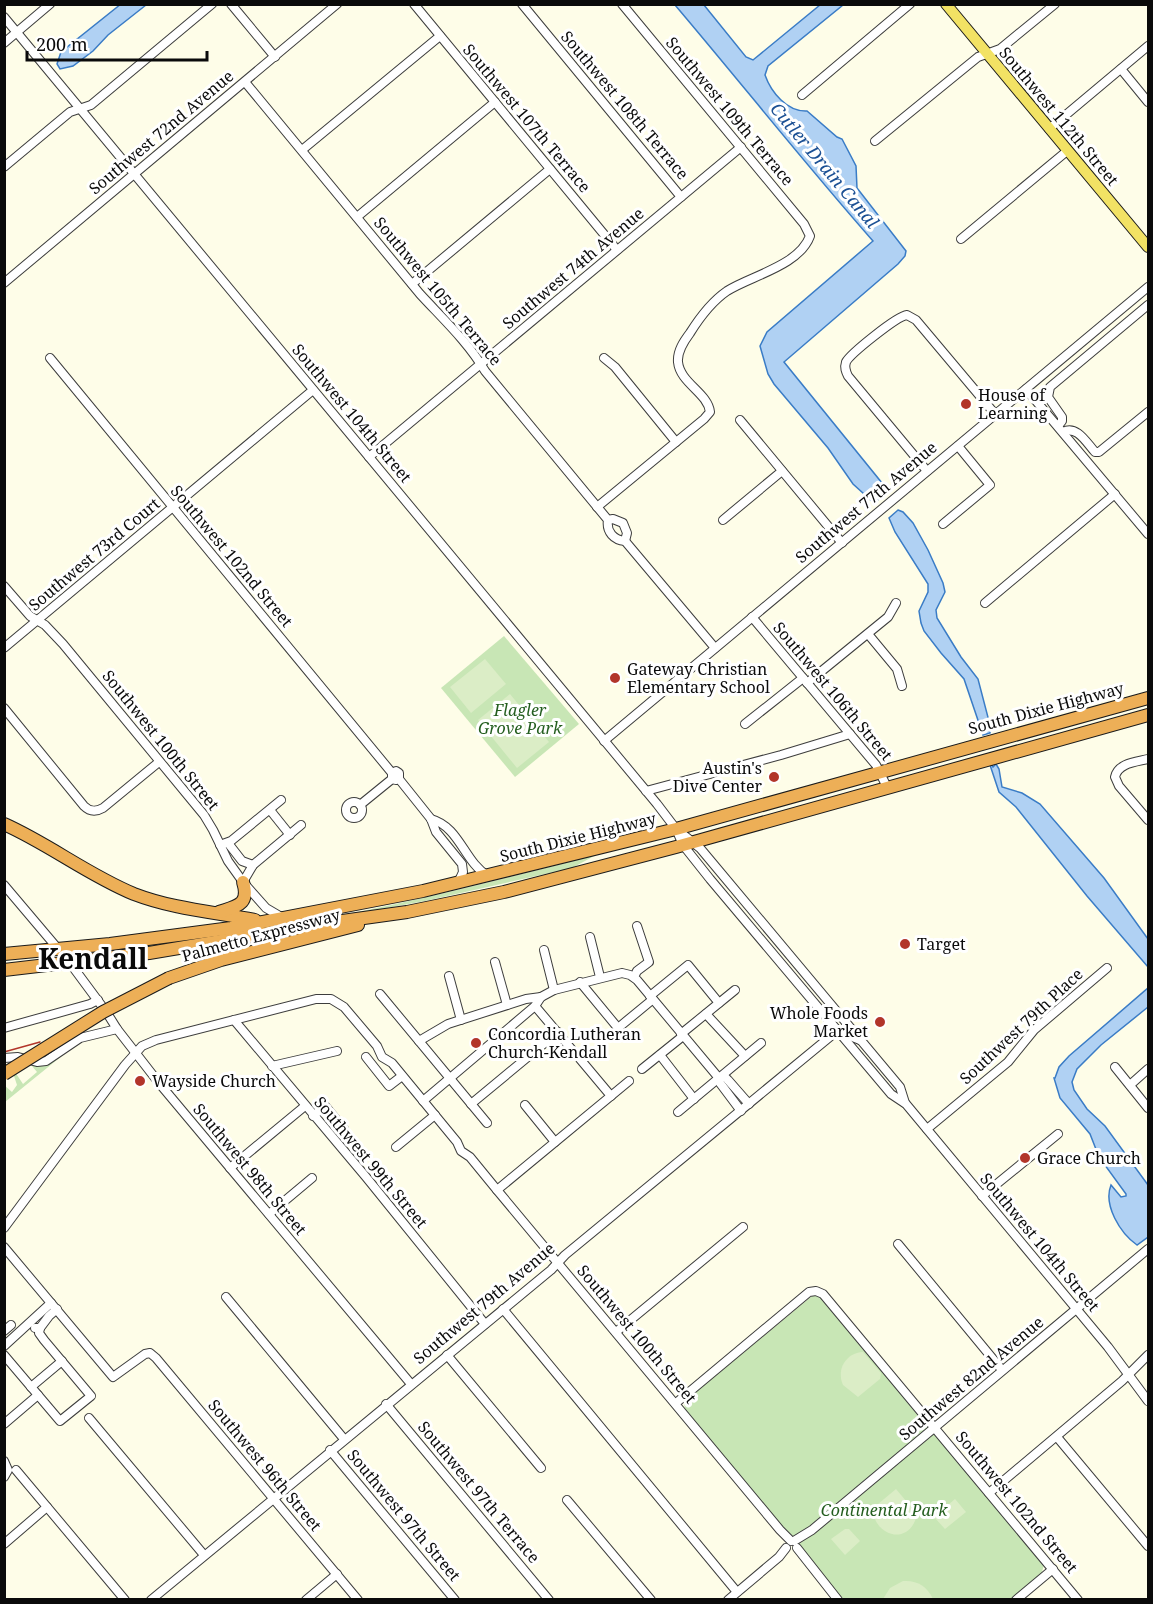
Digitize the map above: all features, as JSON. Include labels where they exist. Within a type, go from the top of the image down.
[{"type":"highway","name":"South Dixie Highway","points":[[4,954],[58,950],[203,932],[285,919],[458,884],[676,829],[1149,698]]},
{"type":"highway","name":"South Dixie Highway","points":[[4,970],[149,953],[406,912],[546,881],[1149,715]]},
{"type":"highway","name":"Palmetto Expressway","points":[[4,824],[127,890],[174,906],[264,922]]},
{"type":"highway","points":[[214,914],[243,902],[246,892],[240,878]]},
{"type":"highway","name":"Palmetto Expressway","points":[[4,1074],[123,1000],[169,978],[232,957],[406,912]]},
{"type":"main road","name":"Southwest 112th Street","points":[[946,4],[1149,247]]},
{"type":"street","points":[[4,43],[50,4]]},
{"type":"street","points":[[4,167],[70,112],[91,105],[212,4]]},
{"type":"street","points":[[231,4],[275,57]]},
{"type":"street","name":"Southwest 72nd Avenue","points":[[4,283],[338,4]]},
{"type":"street","name":"Southwest 107th Terrace","points":[[414,4],[617,250]]},
{"type":"street","name":"Southwest 108th Terrace","points":[[522,4],[681,197]]},
{"type":"street","name":"Southwest 109th Terrace","points":[[622,4],[810,232],[809,239],[803,247],[778,267],[735,287],[713,303],[682,345],[679,365],[685,377],[710,410],[704,419],[676,442]]},
{"type":"street","points":[[802,95],[910,4]]},
{"type":"street","points":[[875,141],[978,57],[1000,49],[1055,4]]},
{"type":"street","name":"Southwest 104th Street","points":[[4,17],[646,791],[688,843],[710,879],[891,1094],[906,1104],[1129,1373],[1149,1401]]},
{"type":"street","points":[[302,150],[440,36]]},
{"type":"street","points":[[1050,129],[1149,46]]},
{"type":"street","points":[[1121,69],[1149,102]]},
{"type":"street","name":"Southwest 105th Terrace","points":[[245,82],[412,284],[445,320],[608,520],[610,533],[620,541],[625,541],[715,648]]},
{"type":"street","points":[[357,217],[495,102]]},
{"type":"street","name":"Southwest 74th Avenue","points":[[369,457],[741,147]]},
{"type":"street","points":[[961,239],[1067,151]]},
{"type":"street","points":[[412,284],[550,169]]},
{"type":"street","name":"Southwest 77th Avenue","points":[[604,741],[1149,287]]},
{"type":"street","points":[[1060,429],[1061,414],[1048,396],[1050,387],[1149,305]]},
{"type":"street","points":[[927,471],[848,376],[846,364],[851,356],[895,320],[907,315],[916,320],[995,414]]},
{"type":"street","name":"Southwest 102nd Street","points":[[50,358],[431,819],[436,832],[462,864],[464,872],[458,884]]},
{"type":"street","points":[[597,507],[676,442],[615,367],[604,358]]},
{"type":"street","points":[[1026,388],[1149,534]]},
{"type":"street","name":"Southwest 73rd Court","points":[[4,648],[313,390]]},
{"type":"street","points":[[1060,429],[1075,430],[1095,452],[1099,452],[1149,412]]},
{"type":"street","points":[[740,420],[842,543]]},
{"type":"street","points":[[1076,448],[1086,442]]},
{"type":"street","points":[[943,524],[990,485],[958,446]]},
{"type":"street","points":[[723,520],[782,471]]},
{"type":"street","points":[[985,603],[1116,494]]},
{"type":"street","name":"Southwest 105th Terrace","points":[[608,520],[613,519],[623,523],[627,533],[625,541]]},
{"type":"street","name":"Southwest 100th Street","points":[[4,586],[27,613],[45,625],[63,644],[207,820],[224,844],[240,878],[266,908],[285,919]]},
{"type":"street","points":[[746,724],[868,634],[888,617],[896,603]]},
{"type":"street","name":"Southwest 106th Street","points":[[752,617],[880,771],[887,787]]},
{"type":"street","points":[[868,634],[897,669],[902,686]]},
{"type":"street","points":[[4,708],[84,806],[92,811],[103,808],[159,762]]},
{"type":"street","points":[[646,791],[782,755],[849,734]]},
{"type":"street","points":[[1149,759],[1123,766],[1115,774],[1116,782],[1149,820]]},
{"type":"street","points":[[360,805],[395,777]]},
{"type":"street","points":[[253,865],[242,861],[224,844],[281,800]]},
{"type":"street","points":[[270,810],[290,835]]},
{"type":"street","name":"Southwest 102nd Street","points":[[431,819],[446,826],[472,861],[489,876]]},
{"type":"street","points":[[240,878],[301,825]]},
{"type":"street","points":[[436,832],[446,826]]},
{"type":"street","points":[[708,858],[709,846],[720,834]]},
{"type":"street","name":"Southwest 104th Street","points":[[688,843],[708,858],[729,882],[900,1087],[906,1104]]},
{"type":"street","points":[[710,879],[729,882]]},
{"type":"street","name":"Southwest 98th Street","points":[[4,885],[70,963],[117,1029],[230,1168],[411,1384]]},
{"type":"street","points":[[630,975],[649,962],[637,926]]},
{"type":"street","points":[[590,937],[600,977]]},
{"type":"street","points":[[544,950],[554,990]]},
{"type":"street","points":[[495,962],[507,1005]]},
{"type":"street","points":[[580,982],[618,1028],[688,965],[719,1003]]},
{"type":"street","name":"Southwest 79th Place","points":[[927,1129],[1008,1062],[1034,1030],[1107,968]]},
{"type":"street","points":[[419,1041],[436,1030],[461,1020],[526,999],[541,997],[554,990],[618,973],[630,975],[718,1077],[741,1111]]},
{"type":"street","points":[[449,976],[461,1020]]},
{"type":"street","points":[[642,1069],[735,990]]},
{"type":"street","points":[[380,994],[487,1123]]},
{"type":"street","points":[[423,1101],[536,1006],[541,997]]},
{"type":"street","name":"Southwest 100th Street","points":[[234,1020],[316,999],[331,999],[344,1007],[377,1046],[382,1057],[392,1064],[435,1115],[457,1142],[461,1151],[470,1157],[676,1403],[792,1547],[838,1599]]},
{"type":"street","points":[[4,1028],[98,1000]]},
{"type":"street","points":[[536,1006],[573,1050]]},
{"type":"street","points":[[706,1014],[745,1056]]},
{"type":"street","points":[[4,1228],[136,1052],[146,1043],[234,1020]]},
{"type":"street","name":"Southwest 99th Street","points":[[234,1020],[485,1324]]},
{"type":"street","points":[[4,1058],[18,1057],[37,1062],[46,1061],[80,1038],[117,1029]]},
{"type":"street","points":[[838,1031],[860,1040]]},
{"type":"street","name":"Southwest 79th Avenue","points":[[151,1599],[485,1324],[582,1240],[838,1031]]},
{"type":"street","points":[[471,1104],[558,1032]]},
{"type":"street","points":[[678,1112],[761,1043]]},
{"type":"street","points":[[272,1065],[337,1051]]},
{"type":"street","points":[[660,1055],[694,1099]]},
{"type":"street","points":[[366,1057],[389,1086],[402,1076]]},
{"type":"street","points":[[580,1059],[611,1096]]},
{"type":"street","points":[[1114,1067],[1149,1107]]},
{"type":"street","points":[[1130,1085],[1149,1069]]},
{"type":"street","points":[[718,1077],[728,1080],[749,1104]]},
{"type":"street","points":[[497,1190],[629,1081]]},
{"type":"street","points":[[525,1105],[555,1142]]},
{"type":"street","points":[[230,1168],[305,1106]]},
{"type":"street","points":[[314,1116],[325,1106],[344,1130]]},
{"type":"street","points":[[396,1147],[435,1115]]},
{"type":"street","points":[[982,1196],[1058,1134]]},
{"type":"street","points":[[268,1214],[312,1178]]},
{"type":"street","points":[[616,1332],[743,1227]]},
{"type":"street","points":[[898,1244],[1002,1370]]},
{"type":"street","points":[[4,1247],[54,1306]]},
{"type":"street","name":"Southwest 82nd Avenue","points":[[728,1599],[1149,1249]]},
{"type":"street","name":"Southwest 102nd Street","points":[[676,1403],[813,1291],[823,1294],[1078,1599]]},
{"type":"street","name":"Southwest 97th Street","points":[[226,1297],[344,1439]]},
{"type":"street","points":[[4,1346],[29,1326],[34,1318],[54,1306]]},
{"type":"street","points":[[4,1354],[60,1421],[91,1396],[41,1336],[40,1328],[54,1306]]},
{"type":"street","name":"Southwest 96th Street","points":[[54,1306],[113,1377],[148,1353],[156,1358],[358,1599]]},
{"type":"street","points":[[503,1309],[737,1592]]},
{"type":"street","points":[[29,1326],[40,1328]]},
{"type":"street","points":[[447,1355],[541,1468]]},
{"type":"street","points":[[989,1493],[1058,1437],[1149,1355]]},
{"type":"street","points":[[31,1387],[62,1361]]},
{"type":"street","points":[[5,1423],[38,1395]]},
{"type":"street","name":"Southwest 97th Terrace","points":[[386,1404],[549,1599]]},
{"type":"street","points":[[89,1418],[204,1556]]},
{"type":"street","points":[[1058,1437],[1149,1546]]},
{"type":"street","name":"Southwest 97th Street","points":[[330,1450],[455,1599]]},
{"type":"street","points":[[4,1461],[8,1470],[4,1477]]},
{"type":"street","points":[[16,1470],[125,1599]]},
{"type":"street","points":[[567,1500],[651,1599]]},
{"type":"street","points":[[4,1544],[47,1508]]},
{"type":"street","points":[[1016,1599],[1053,1569]]},
{"type":"street","points":[[306,1599],[337,1574]]},
{"type":"green space","name":"Flagler Grove Park","points":[[504,636],[579,724],[515,777],[441,688]]},
{"type":"green space","points":[[485,659],[506,684],[471,713],[450,687]]},
{"type":"green space","points":[[510,694],[549,742],[517,768],[478,720]]},
{"type":"green space","points":[[596,855],[572,868],[425,901],[243,934],[104,952],[271,928],[353,913],[475,886]]},
{"type":"green space","points":[[63,1055],[5,1102],[4,1085],[12,1092],[17,1085],[13,1073],[15,1072],[23,1084],[37,1072],[32,1066]]},
{"type":"green space","name":"Continental Park","points":[[812,1296],[819,1296],[1044,1565],[1041,1575],[1012,1599],[842,1599],[685,1410],[684,1402]]},
{"type":"green space","points":[[863,1352],[881,1373],[880,1379],[858,1397],[843,1385],[841,1373],[847,1359]]},
{"type":"green space","points":[[896,1489],[917,1514],[914,1524],[908,1531],[901,1534],[886,1532],[880,1527],[872,1509]]},
{"type":"green space","points":[[955,1499],[966,1512],[945,1529],[934,1517]]},
{"type":"green space","points":[[845,1529],[849,1529],[860,1541],[845,1555],[831,1539]]},
{"type":"green space","points":[[903,1581],[921,1585],[933,1599],[883,1599],[890,1588]]},
{"type":"water","points":[[121,4],[146,5],[73,66],[60,69],[57,64],[61,52]]},
{"type":"water","name":"Cutler Drain Canal","points":[[675,5],[704,5],[746,57],[753,60],[820,5],[843,5],[768,66],[765,75],[771,88],[787,105],[807,111],[842,139],[856,166],[857,188],[906,251],[898,264],[784,362],[882,483],[886,493],[874,503],[853,484],[828,448],[774,384],[768,374],[760,346],[767,332],[873,241]]},
{"type":"water","points":[[898,510],[913,523],[943,583],[945,592],[936,610],[937,618],[961,657],[978,679],[990,733],[983,735],[964,679],[924,631],[919,611],[928,592],[928,584],[895,532],[889,518]]},
{"type":"water","points":[[996,764],[1002,787],[1022,793],[1040,804],[1104,878],[1148,939],[1148,967],[1087,896],[1016,807],[999,792],[990,765],[993,767]]},
{"type":"water","points":[[1148,988],[1148,1007],[1101,1045],[1077,1069],[1072,1082],[1074,1090],[1087,1109],[1105,1126],[1148,1185],[1148,1237],[1137,1245],[1119,1226],[1109,1201],[1111,1185],[1121,1197],[1126,1194],[1099,1157],[1090,1134],[1060,1098],[1054,1078],[1059,1067],[1069,1056]]},
{"type":"railway","points":[[4,1052],[40,1042]]},
{"type":"place","name":"House of Learning","points":[[966,404]]},
{"type":"place","name":"Gateway Christian Elementary School","points":[[615,678]]},
{"type":"place","name":"Austin's Dive Center","points":[[774,777]]},
{"type":"place","name":"Target","points":[[905,944]]},
{"type":"place","name":"Whole Foods Market","points":[[880,1022]]},
{"type":"place","name":"Concordia Lutheran Church-Kendall","points":[[476,1043]]},
{"type":"place","name":"Wayside Church","points":[[140,1081]]},
{"type":"place","name":"Grace Church","points":[[1025,1158]]},
{"type":"district","name":"Kendall","points":[[93,958]]}]
